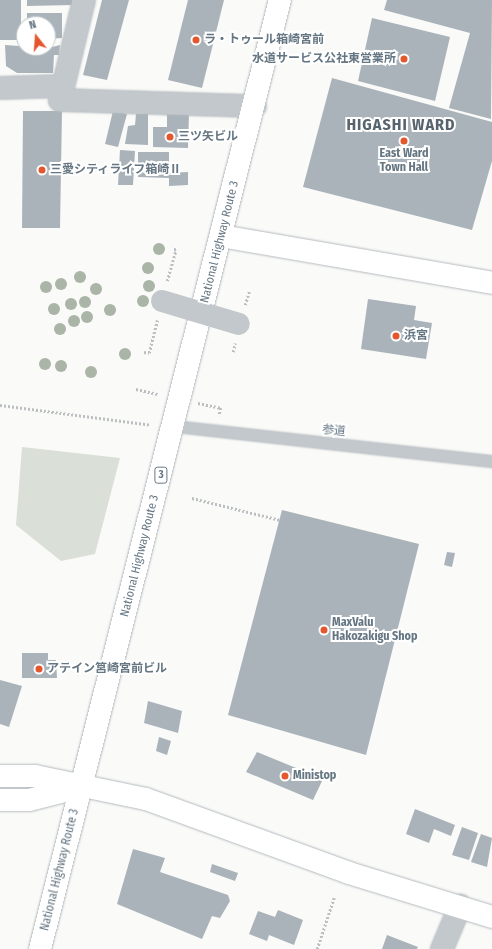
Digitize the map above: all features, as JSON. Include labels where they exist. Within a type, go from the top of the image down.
[{"type":"main road","name":"National Highway Route 3","points":[[40,949],[221,236],[256,106],[280,0]]},
{"type":"main road","points":[[221,236],[492,283]]},
{"type":"main road","points":[[0,776],[35,776],[80,787],[146,799],[349,873],[492,917]]},
{"type":"main road","points":[[0,800],[29,800],[80,787]]},
{"type":"street","points":[[84,0],[62,86],[60,100],[256,106]]},
{"type":"street","points":[[0,88],[62,86]]},
{"type":"street","points":[[162,301],[239,324]]},
{"type":"street","points":[[442,949],[460,906]]},
{"type":"lane","name":"参道","points":[[174,426],[492,461]]},
{"type":"path","points":[[172,250],[176,250],[172,265]]},
{"type":"path","points":[[144,352],[149,353],[152,341]]},
{"type":"path","points":[[0,405],[174,426]]},
{"type":"path","points":[[192,498],[280,520]]},
{"type":"path","points":[[317,949],[334,898]]},
{"type":"shaded area","points":[[22,447],[120,458],[95,554],[61,561],[16,525]]},
{"type":"building","points":[[0,0],[21,0],[21,16],[16,16],[16,40],[0,40]]},
{"type":"building","points":[[27,0],[72,0],[73,5],[27,6]]},
{"type":"building","points":[[102,0],[129,0],[107,80],[83,75]]},
{"type":"building","name":"ラ・トゥール箱崎宮前","points":[[188,0],[224,0],[202,88],[168,80]]},
{"type":"building","points":[[387,0],[492,0],[491,119],[449,108],[470,33],[384,10]]},
{"type":"building","points":[[27,13],[62,13],[62,38],[56,38],[56,16],[27,16]]},
{"type":"building","name":"水道サービス公社東営業所","points":[[372,18],[450,37],[435,101],[358,81]]},
{"type":"building","points":[[5,45],[16,46],[16,56],[54,56],[53,73],[17,73],[6,66]]},
{"type":"building","points":[[60,45],[59,55],[56,55],[56,46]]},
{"type":"building","name":"East Ward Town Hall","points":[[332,78],[492,122],[492,161],[472,230],[303,187]]},
{"type":"building","name":"三愛シティライフ箱崎Ⅱ","points":[[23,111],[62,111],[60,228],[22,228]]},
{"type":"building","points":[[113,111],[127,114],[118,147],[105,144]]},
{"type":"building","name":"三ツ矢ビル","points":[[167,113],[189,113],[188,148],[153,147],[153,127],[167,127]]},
{"type":"building","points":[[136,114],[148,114],[148,145],[125,144],[128,126],[135,125]]},
{"type":"building","points":[[120,150],[135,151],[133,185],[118,185]]},
{"type":"building","points":[[138,152],[169,152],[169,173],[188,172],[188,185],[169,186],[169,178],[138,177]]},
{"type":"building","name":"浜宮","points":[[368,299],[416,306],[414,320],[432,323],[426,359],[361,349]]},
{"type":"building","name":"MaxValu Hakozakigu Shop","points":[[282,510],[419,544],[366,755],[228,715]]},
{"type":"building","points":[[447,552],[455,553],[452,567],[444,565]]},
{"type":"building","name":"アテイン筥崎宮前ビル","points":[[22,653],[48,653],[48,660],[56,660],[57,678],[22,678]]},
{"type":"building","points":[[0,680],[22,686],[9,727],[0,724]]},
{"type":"building","points":[[148,701],[182,711],[178,733],[144,723]]},
{"type":"building","points":[[159,737],[171,741],[167,755],[156,751]]},
{"type":"building","name":"Ministop","points":[[257,752],[323,779],[313,800],[246,772]]},
{"type":"building","points":[[415,809],[455,825],[451,836],[434,829],[429,843],[406,834]]},
{"type":"building","points":[[462,827],[478,833],[469,860],[452,855]]},
{"type":"building","points":[[481,834],[492,838],[487,867],[471,862]]},
{"type":"building","points":[[133,849],[165,858],[160,872],[228,895],[230,901],[220,918],[212,916],[202,939],[117,904]]},
{"type":"building","points":[[212,864],[238,873],[235,881],[210,872]]},
{"type":"building","points":[[278,910],[303,920],[294,945],[269,935],[267,941],[249,934],[258,911],[275,917]]},
{"type":"building","points":[[387,935],[418,947],[417,949],[382,949]]},
{"type":"place","name":"ラ・トゥール箱崎宮前","points":[[196,40]]},
{"type":"place","name":"水道サービス公社東営業所","points":[[404,59]]},
{"type":"place","name":"三ツ矢ビル","points":[[170,137]]},
{"type":"place","name":"East Ward Town Hall","points":[[404,141]]},
{"type":"place","name":"三愛シティライフ箱崎Ⅱ","points":[[42,170]]},
{"type":"place","name":"浜宮","points":[[396,336]]},
{"type":"place","name":"MaxValu Hakozakigu Shop","points":[[324,630]]},
{"type":"place","name":"アテイン筥崎宮前ビル","points":[[39,669]]},
{"type":"place","name":"Ministop","points":[[285,776]]},
{"type":"district","name":"HIGASHI WARD","points":[[401,125]]}]
